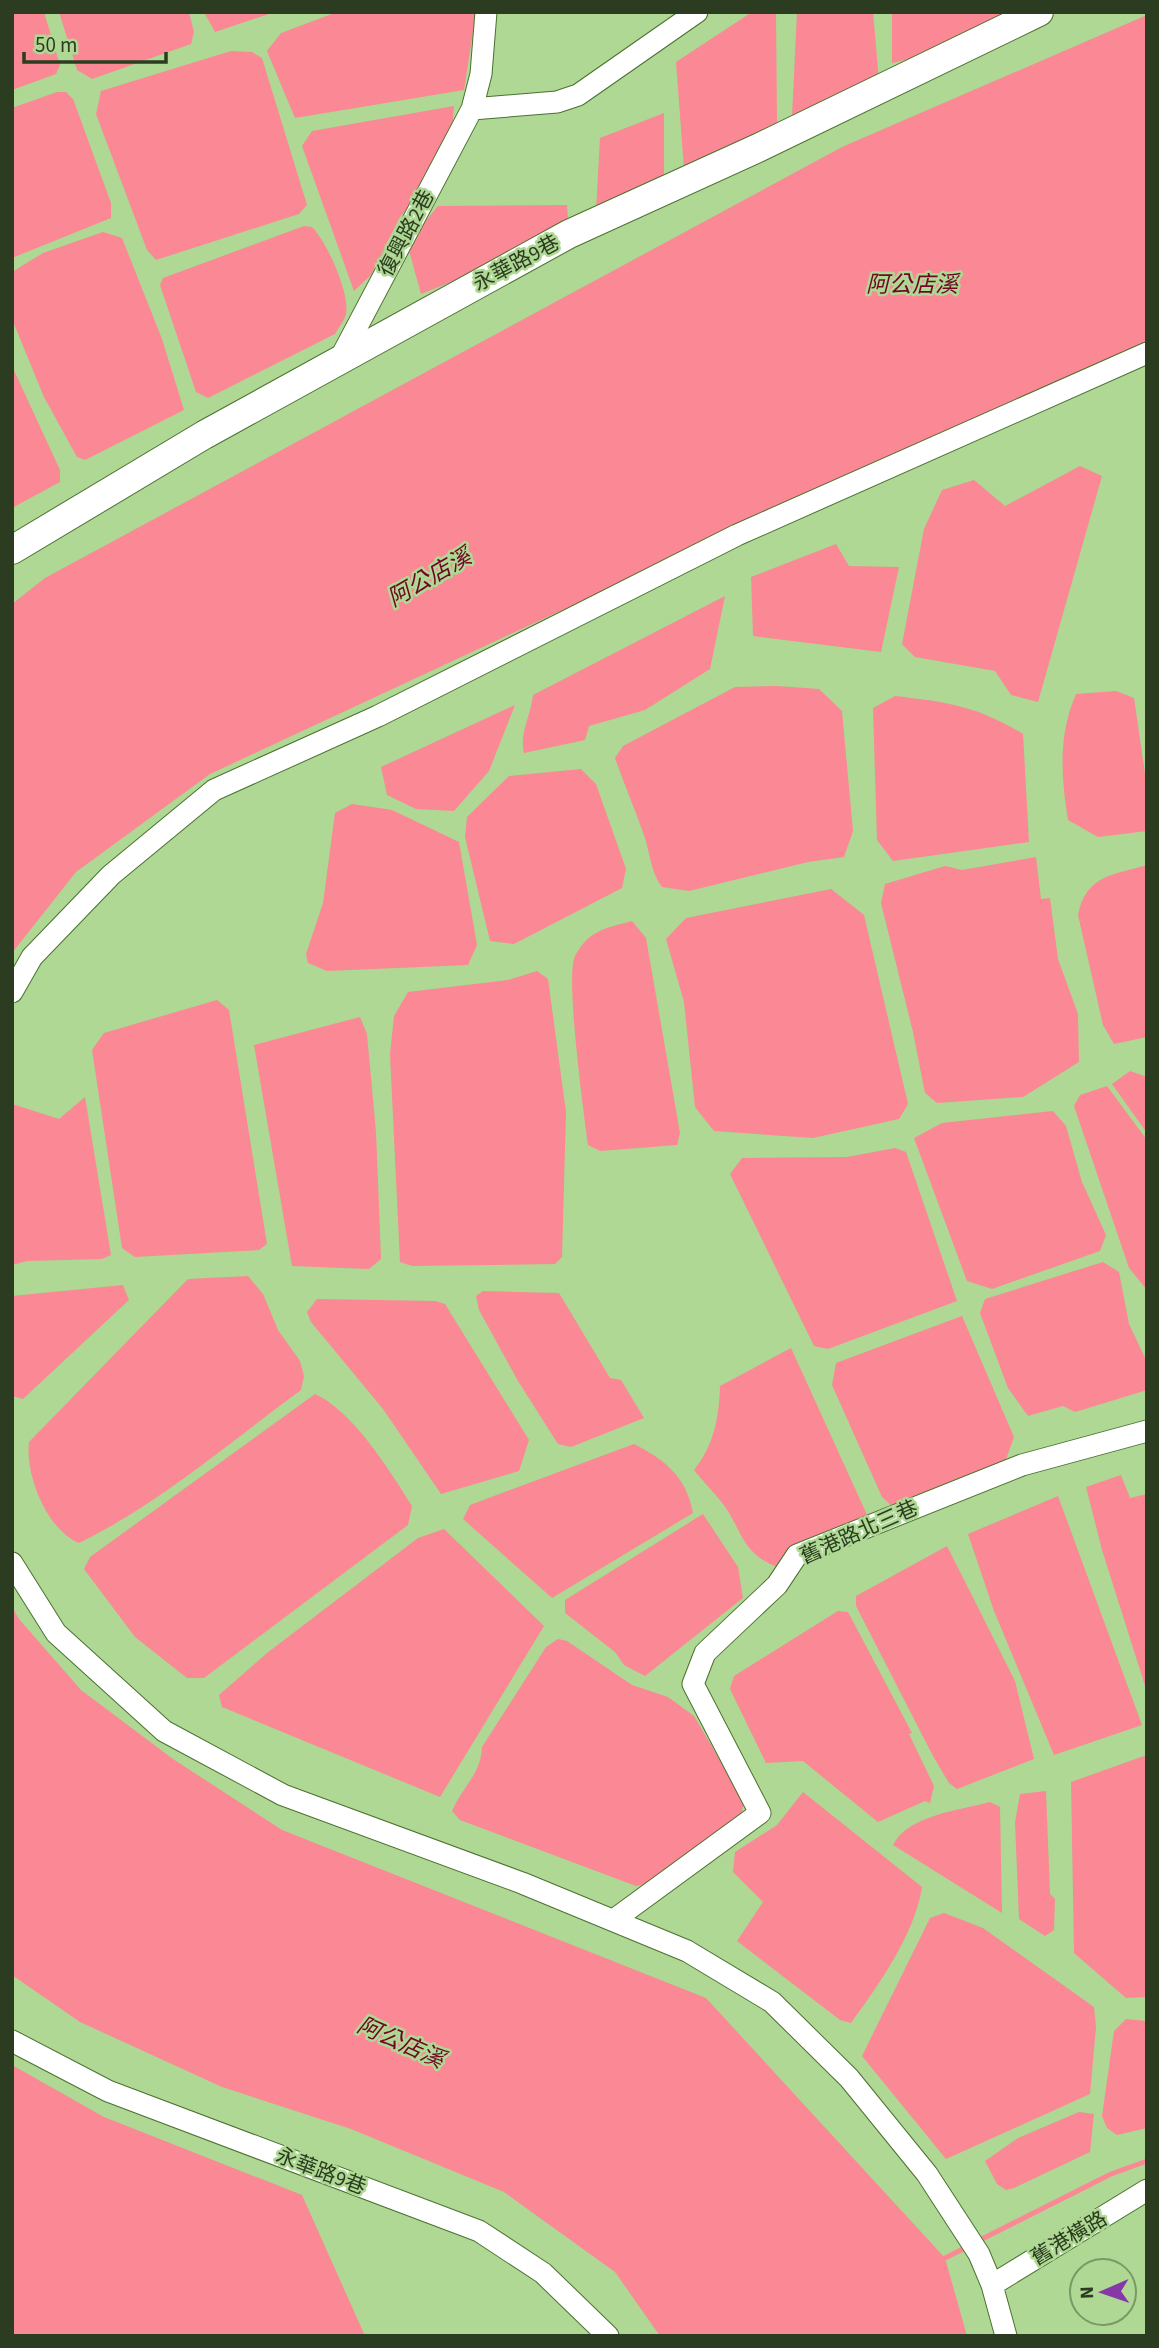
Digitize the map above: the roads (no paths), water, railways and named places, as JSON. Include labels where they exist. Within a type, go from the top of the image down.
[{"type":"street","name":"復興路2巷","points":[[341,357],[472,109],[481,74],[486,12]]},
{"type":"street","points":[[472,109],[513,103],[557,102],[578,95],[697,12]]},
{"type":"street","name":"永華路9巷","points":[[12,550],[163,458],[341,357],[569,234],[758,148],[1039,12]]},
{"type":"street","points":[[12,992],[32,957],[111,875],[214,790],[378,716],[737,534],[1147,353]]},
{"type":"street","name":"舊港路北三巷","points":[[615,1919],[760,1814],[693,1684],[705,1653],[777,1585],[797,1555],[1022,1465],[1147,1431]]},
{"type":"street","points":[[12,1563],[55,1633],[164,1731],[283,1795],[615,1919],[687,1951],[772,2002],[849,2078],[927,2174],[979,2254],[992,2285],[1006,2336]]},
{"type":"street","name":"永華路9巷","points":[[12,2042],[108,2091],[479,2231],[543,2273],[608,2336]]},
{"type":"street","name":"舊港橫路","points":[[992,2285],[1147,2190]]},
{"type":"water","points":[[12,12],[44,12],[60,65],[56,74],[12,90]]},
{"type":"water","points":[[59,12],[189,12],[194,32],[191,44],[92,79],[77,70]]},
{"type":"water","points":[[204,12],[275,12],[215,32]]},
{"type":"water","points":[[337,12],[476,12],[464,90],[295,118],[267,51],[281,33]]},
{"type":"water","points":[[752,12],[776,12],[777,124],[684,169],[676,62]]},
{"type":"water","points":[[797,12],[873,12],[879,81],[792,116]]},
{"type":"water","points":[[892,12],[1015,12],[927,55],[892,63]]},
{"type":"water","name":"阿公店溪","points":[[1147,15],[1147,345],[706,543],[210,774],[76,872],[12,953],[12,604],[45,578],[842,147]]},
{"type":"water","points":[[231,51],[252,52],[262,58],[307,205],[299,214],[156,260],[147,250],[96,114],[101,91]]},
{"type":"water","points":[[57,92],[66,92],[73,99],[111,203],[111,218],[12,258],[12,108]]},
{"type":"water","points":[[454,106],[452,130],[424,189],[400,217],[371,275],[354,291],[302,146],[312,131]]},
{"type":"water","points":[[664,113],[664,180],[596,211],[600,138]]},
{"type":"water","points":[[567,205],[569,234],[421,294],[407,243],[438,206]]},
{"type":"water","points":[[304,226],[312,227],[318,234],[341,281],[346,314],[335,334],[208,398],[196,392],[160,285],[163,278]]},
{"type":"water","points":[[103,232],[122,238],[162,339],[184,410],[85,460],[77,457],[44,397],[12,319],[12,272],[43,253]]},
{"type":"water","points":[[12,366],[60,470],[60,482],[12,508]]},
{"type":"water","points":[[1080,466],[1102,476],[1038,702],[1011,695],[995,671],[915,657],[902,644],[924,529],[942,490],[974,480],[1005,506]]},
{"type":"water","points":[[836,544],[849,566],[899,567],[881,652],[753,636],[751,577]]},
{"type":"water","points":[[725,596],[710,669],[645,710],[589,726],[585,740],[524,753],[524,732],[533,695]]},
{"type":"water","points":[[735,687],[819,689],[842,711],[853,831],[844,857],[808,862],[689,891],[662,887],[653,869],[644,835],[615,758],[623,746]]},
{"type":"water","points":[[1116,691],[1134,698],[1147,787],[1147,831],[1098,837],[1068,820],[1063,772],[1064,741],[1070,709],[1076,694]]},
{"type":"water","points":[[895,696],[976,711],[1023,734],[1029,842],[893,861],[877,840],[873,708]]},
{"type":"water","points":[[515,705],[489,771],[454,811],[416,809],[387,795],[381,767]]},
{"type":"water","points":[[581,769],[596,784],[626,869],[622,888],[514,944],[490,941],[465,837],[467,817],[509,776]]},
{"type":"water","points":[[352,804],[392,810],[459,842],[477,945],[468,965],[327,971],[308,963],[306,954],[323,903],[335,813]]},
{"type":"water","points":[[1036,857],[1041,899],[1050,898],[1058,959],[1078,1014],[1079,1062],[1023,1097],[937,1103],[925,1093],[881,903],[885,884],[945,866],[962,870]]},
{"type":"water","points":[[1147,865],[1147,1037],[1114,1044],[1103,1025],[1078,915],[1087,892],[1094,884],[1112,875]]},
{"type":"water","points":[[831,889],[864,915],[908,1104],[899,1119],[813,1138],[714,1131],[695,1107],[684,1002],[666,939],[686,918]]},
{"type":"water","points":[[632,921],[646,938],[680,1133],[677,1145],[600,1151],[588,1145],[576,1047],[573,969],[580,947],[592,935]]},
{"type":"water","points":[[537,971],[548,979],[566,1112],[562,1257],[555,1264],[412,1266],[400,1262],[390,1054],[394,1016],[408,992],[508,980]]},
{"type":"water","points":[[217,1000],[229,1010],[267,1244],[259,1250],[135,1257],[122,1248],[92,1050],[104,1033]]},
{"type":"water","points":[[360,1017],[367,1034],[376,1132],[381,1259],[369,1269],[292,1266],[254,1045]]},
{"type":"water","points":[[1130,1071],[1147,1077],[1147,1133],[1112,1084]]},
{"type":"water","points":[[1107,1086],[1147,1140],[1147,1290],[1129,1268],[1074,1106],[1080,1095]]},
{"type":"water","points":[[85,1097],[111,1255],[102,1259],[27,1261],[12,1265],[12,1104],[59,1119]]},
{"type":"water","points":[[1053,1111],[1066,1126],[1082,1182],[1106,1235],[1100,1251],[992,1289],[967,1281],[914,1138],[942,1123]]},
{"type":"water","points":[[895,1148],[906,1152],[957,1301],[828,1349],[814,1346],[730,1174],[742,1158],[847,1157]]},
{"type":"water","points":[[1103,1262],[1119,1272],[1129,1324],[1147,1362],[1147,1390],[1075,1412],[1063,1406],[1028,1416],[1008,1388],[980,1313],[985,1299]]},
{"type":"water","points":[[248,1276],[263,1294],[278,1330],[300,1361],[304,1376],[301,1390],[193,1472],[137,1510],[79,1543],[68,1536],[48,1514],[41,1500],[31,1470],[29,1442],[188,1279]]},
{"type":"water","points":[[123,1285],[129,1300],[23,1399],[12,1396],[12,1296]]},
{"type":"water","points":[[483,1291],[559,1293],[610,1378],[621,1380],[644,1418],[571,1447],[558,1444],[518,1381],[479,1310],[476,1296]]},
{"type":"water","points":[[317,1299],[435,1301],[445,1304],[529,1440],[519,1471],[441,1494],[383,1409],[311,1322],[307,1312]]},
{"type":"water","points":[[962,1316],[1014,1437],[1004,1465],[894,1508],[882,1497],[832,1385],[836,1363]]},
{"type":"water","points":[[791,1348],[868,1517],[779,1568],[758,1557],[751,1550],[719,1498],[694,1470],[711,1441],[720,1386]]},
{"type":"water","points":[[315,1394],[343,1414],[370,1443],[412,1506],[408,1525],[204,1678],[187,1678],[135,1637],[84,1569],[90,1557]]},
{"type":"water","points":[[634,1444],[664,1463],[679,1479],[690,1500],[693,1513],[552,1598],[463,1519],[470,1505]]},
{"type":"water","points":[[1121,1475],[1130,1498],[1147,1494],[1147,1692],[1102,1550],[1086,1487]]},
{"type":"water","points":[[1058,1496],[1142,1725],[1054,1755],[994,1611],[968,1534]]},
{"type":"water","points":[[703,1514],[738,1567],[743,1598],[645,1676],[624,1665],[615,1652],[565,1613],[565,1600]]},
{"type":"water","points":[[444,1529],[544,1626],[440,1797],[222,1707],[219,1695],[267,1653],[418,1538]]},
{"type":"water","points":[[947,1546],[1015,1681],[1034,1759],[957,1789],[949,1783],[933,1756],[856,1606],[856,1596]]},
{"type":"water","name":"阿公店溪","points":[[12,1607],[19,1619],[81,1690],[173,1759],[282,1830],[706,1998],[945,2258],[967,2336],[660,2336],[615,2272],[504,2192],[351,2129],[222,2087],[80,2022],[12,1975]]},
{"type":"water","points":[[838,1611],[848,1612],[912,1733],[909,1734],[934,1786],[930,1803],[925,1801],[878,1822],[803,1761],[766,1763],[730,1689],[734,1676]]},
{"type":"water","points":[[558,1639],[567,1641],[632,1685],[668,1697],[694,1716],[744,1801],[741,1816],[653,1883],[636,1886],[460,1820],[452,1811],[475,1773],[482,1747],[546,1647]]},
{"type":"water","points":[[1144,1756],[1147,1758],[1147,1997],[1126,1998],[1074,1953],[1071,1782]]},
{"type":"water","points":[[1046,1791],[1050,1894],[1055,1899],[1054,1930],[1045,1936],[1019,1919],[1015,1822],[1020,1794]]},
{"type":"water","points":[[803,1792],[922,1887],[918,1905],[903,1941],[884,1976],[851,2023],[840,2020],[737,1941],[763,1902],[733,1872],[735,1852],[777,1825]]},
{"type":"water","points":[[990,1802],[1000,1807],[1002,1913],[893,1845],[900,1835],[923,1820]]},
{"type":"water","points":[[944,1913],[983,1928],[1094,2007],[1096,2027],[1090,2094],[946,2159],[862,2056],[930,1918]]},
{"type":"water","points":[[1126,2019],[1147,2021],[1147,2128],[1117,2135],[1107,2128],[1102,2116],[1114,2031]]},
{"type":"water","points":[[12,2065],[104,2117],[302,2195],[365,2336],[12,2336]]},
{"type":"water","points":[[1079,2112],[1094,2114],[1090,2152],[1014,2188],[1006,2190],[997,2184],[985,2161],[1018,2138]]},
{"type":"waterway","points":[[976,2242],[1111,2174],[1147,2161]]},
{"type":"waterway","points":[[945,2258],[967,2247]]}]
